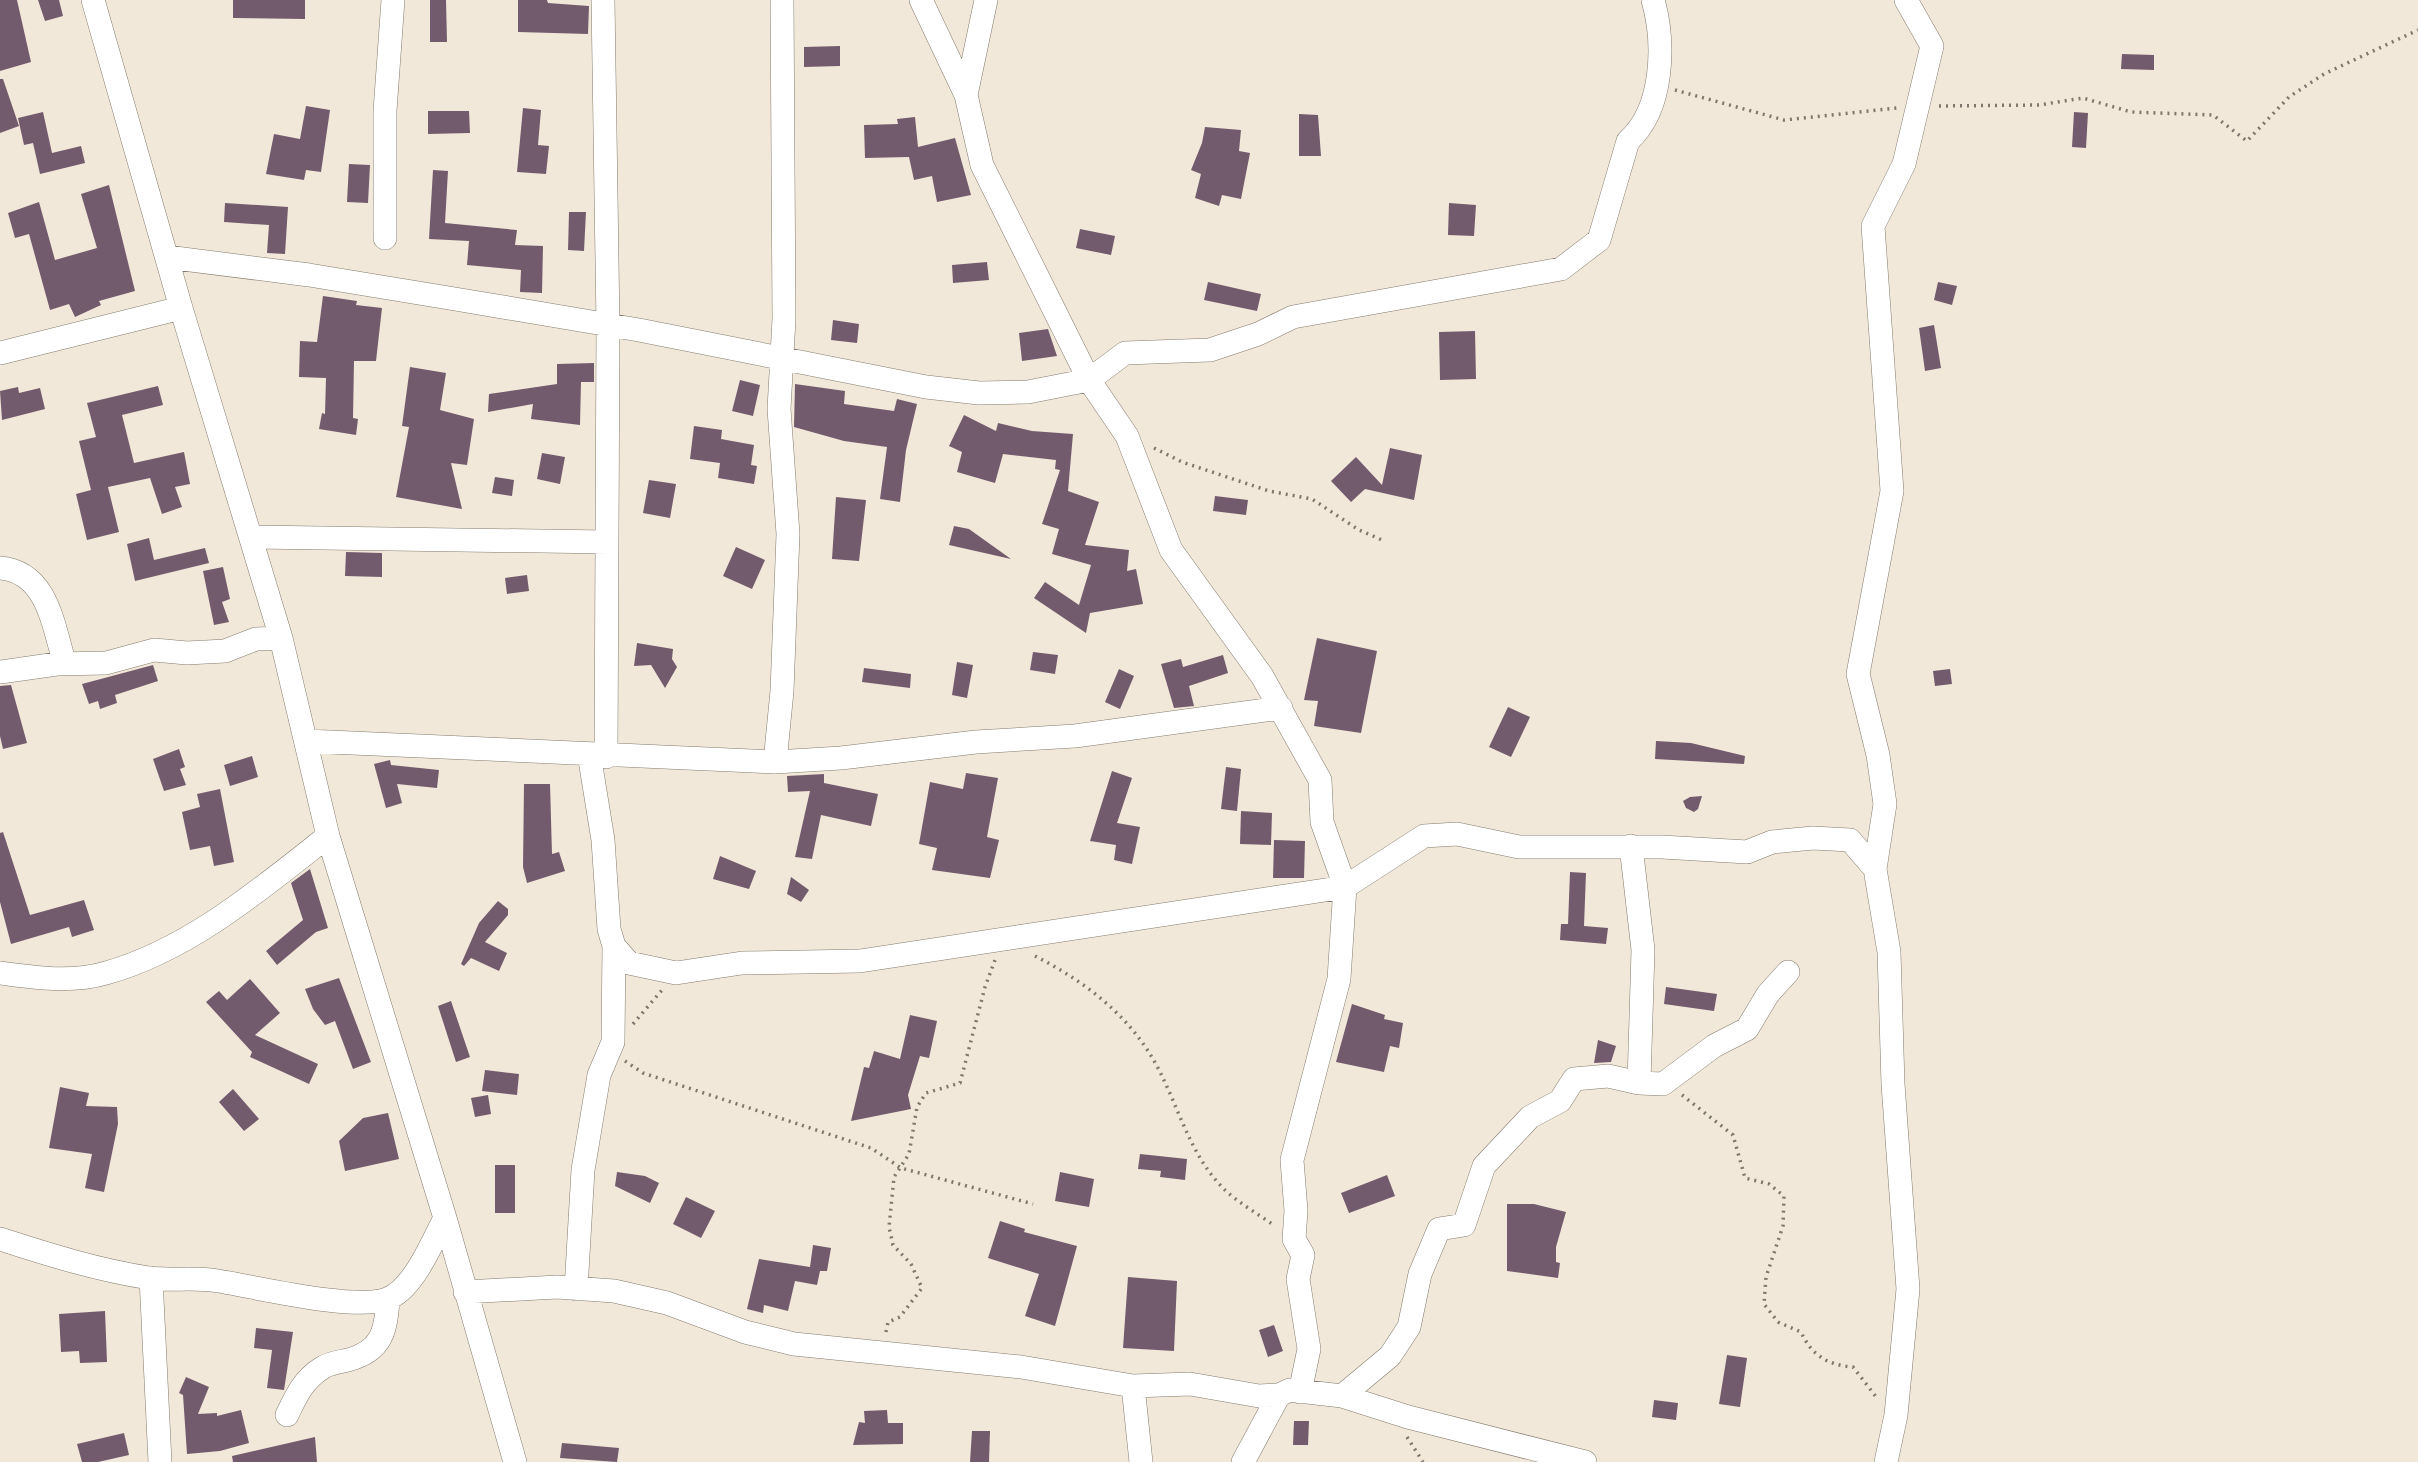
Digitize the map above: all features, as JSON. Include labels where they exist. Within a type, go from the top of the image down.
[{"type":"street","points":[[93,0],[181,308],[281,638],[328,836],[445,1218],[515,1462]]},
{"type":"street","points":[[384,238],[385,111],[393,0]]},
{"type":"street","points":[[576,1289],[583,1170],[599,1075],[613,1042],[614,946],[609,929],[598,755],[607,542],[608,325],[603,0]]},
{"type":"street","points":[[775,762],[781,702],[788,534],[779,409],[784,319],[782,0]]},
{"type":"street","points":[[920,0],[967,94],[982,164],[1089,380],[1126,436],[1171,550],[1281,708],[1320,780],[1322,822],[1345,887],[1339,979],[1292,1160],[1296,1211],[1294,1239],[1303,1255],[1298,1279],[1308,1349],[1289,1394],[1251,1443],[1243,1462]]},
{"type":"street","points":[[967,94],[986,0]]},
{"type":"street","points":[[167,257],[309,275],[608,325],[926,387],[979,393],[1028,392],[1089,380],[1125,353],[1210,350],[1258,334],[1293,317],[1561,268],[1599,240],[1628,141],[1640,130],[1657,85],[1661,30],[1653,0]]},
{"type":"street","points":[[1886,1462],[1896,1415],[1908,1289],[1894,1084],[1889,952],[1875,869],[1885,804],[1878,755],[1858,674],[1892,491],[1873,226],[1904,164],[1932,46],[1906,0]]},
{"type":"street","points":[[0,353],[181,308]]},
{"type":"street","points":[[251,537],[607,542]]},
{"type":"street","points":[[0,568],[14,569],[38,587],[65,664]]},
{"type":"street","points":[[0,672],[65,664],[106,663],[155,650],[187,653],[225,651],[257,639],[281,638]]},
{"type":"street","points":[[307,741],[775,762],[841,758],[976,742],[1075,736],[1281,708]]},
{"type":"street","points":[[614,946],[629,963],[676,973],[742,963],[860,961],[1345,887],[1424,836],[1457,834],[1519,846],[1631,846],[1746,852],[1772,842],[1813,838],[1850,840],[1875,869]]},
{"type":"street","points":[[0,974],[68,979],[106,974],[144,958],[235,910],[328,836]]},
{"type":"street","points":[[1631,846],[1643,950],[1639,1083]]},
{"type":"street","points":[[1342,1396],[1390,1356],[1409,1327],[1420,1274],[1440,1228],[1464,1224],[1484,1166],[1531,1116],[1560,1101],[1574,1079],[1608,1076],[1639,1083],[1663,1084],[1714,1046],[1747,1029],[1768,994],[1788,972]]},
{"type":"street","points":[[0,1239],[61,1259],[150,1278],[215,1280],[289,1294],[360,1302],[388,1299],[414,1276],[445,1218]]},
{"type":"street","points":[[150,1278],[160,1462]]},
{"type":"street","points":[[465,1292],[576,1289],[614,1291],[667,1303],[745,1332],[794,1344],[1021,1367],[1133,1386],[1190,1384],[1259,1395],[1342,1396],[1408,1417],[1585,1462]]},
{"type":"street","points":[[287,1415],[301,1385],[324,1366],[374,1349],[386,1324],[388,1299]]},
{"type":"street","points":[[1133,1386],[1141,1462]]},
{"type":"path","points":[[1657,85],[1784,120],[1855,110],[2039,105],[2082,98],[2131,112],[2213,114],[2247,141],[2289,97],[2324,74],[2418,30]]},
{"type":"path","points":[[1126,436],[1182,462],[1269,491],[1312,499],[1359,530],[1382,540]]},
{"type":"path","points":[[883,1352],[888,1322],[900,1317],[922,1288],[911,1264],[893,1245],[890,1227],[894,1177],[909,1154],[917,1107],[926,1093],[960,1083],[985,987],[1003,940],[1076,977],[1113,1007],[1158,1067],[1197,1152],[1223,1188],[1294,1239]]},
{"type":"path","points":[[676,973],[646,1011],[613,1042],[622,1059],[643,1073],[871,1148],[901,1168],[1033,1204]]},
{"type":"path","points":[[1663,1084],[1715,1118],[1733,1135],[1745,1178],[1769,1184],[1784,1196],[1783,1226],[1766,1277],[1764,1304],[1778,1322],[1801,1332],[1808,1348],[1832,1365],[1853,1367],[1882,1405],[1896,1415]]},
{"type":"building","points":[[0,0],[17,0],[31,62],[0,71]]},
{"type":"building","points":[[38,0],[59,0],[63,16],[45,21]]},
{"type":"building","points":[[233,0],[305,0],[305,19],[233,18]]},
{"type":"building","points":[[430,0],[446,0],[447,42],[430,42]]},
{"type":"building","points":[[518,0],[547,0],[548,3],[589,6],[588,34],[518,32]]},
{"type":"building","points":[[840,46],[840,66],[804,67],[804,47]]},
{"type":"building","points":[[2122,54],[2154,55],[2154,70],[2121,69]]},
{"type":"building","points":[[0,79],[3,79],[19,126],[0,133]]},
{"type":"building","points":[[306,106],[330,110],[321,172],[306,170],[304,180],[266,174],[274,134],[300,139]]},
{"type":"building","points":[[523,108],[541,110],[538,145],[549,146],[546,174],[517,172]]},
{"type":"building","points":[[428,111],[469,111],[470,133],[428,134]]},
{"type":"building","points":[[43,112],[52,153],[81,146],[85,163],[40,174],[33,143],[24,145],[18,118]]},
{"type":"building","points":[[2074,112],[2088,113],[2086,148],[2072,147]]},
{"type":"building","points":[[1299,114],[1318,115],[1321,156],[1299,156]]},
{"type":"building","points":[[915,117],[918,147],[955,138],[971,195],[937,202],[932,176],[914,180],[909,157],[865,158],[864,125],[898,124],[897,119]]},
{"type":"building","points":[[1205,127],[1241,130],[1239,151],[1250,153],[1241,199],[1222,195],[1219,206],[1195,198],[1201,174],[1191,170],[1202,143]]},
{"type":"building","points":[[349,164],[370,165],[368,203],[347,202]]},
{"type":"building","points":[[433,170],[448,171],[445,223],[517,230],[515,245],[543,246],[542,293],[520,292],[521,270],[467,265],[469,241],[429,239]]},
{"type":"building","points":[[109,185],[135,291],[99,301],[101,305],[75,317],[69,304],[50,310],[29,234],[15,238],[8,213],[39,202],[55,260],[97,248],[81,194]]},
{"type":"building","points":[[225,203],[288,207],[285,254],[267,253],[269,225],[224,222]]},
{"type":"building","points":[[1449,203],[1476,205],[1474,236],[1448,235]]},
{"type":"building","points":[[569,212],[586,212],[584,251],[568,250]]},
{"type":"building","points":[[1080,229],[1115,236],[1111,255],[1076,248]]},
{"type":"building","points":[[987,262],[989,280],[953,283],[952,265]]},
{"type":"building","points":[[1208,282],[1261,294],[1257,311],[1204,300]]},
{"type":"building","points":[[1938,282],[1957,286],[1952,305],[1934,300]]},
{"type":"building","points":[[323,296],[357,301],[356,305],[382,308],[376,361],[354,361],[353,418],[358,419],[356,435],[319,429],[322,413],[325,414],[326,378],[299,377],[300,341],[317,342]]},
{"type":"building","points":[[833,320],[859,324],[857,343],[831,340]]},
{"type":"building","points":[[1934,325],[1941,368],[1925,371],[1919,328]]},
{"type":"building","points":[[1048,329],[1057,356],[1022,361],[1019,333]]},
{"type":"building","points":[[1475,331],[1476,379],[1440,380],[1439,332]]},
{"type":"building","points":[[594,363],[594,382],[581,382],[580,425],[531,419],[533,404],[488,412],[489,394],[557,384],[557,364]]},
{"type":"building","points":[[410,367],[446,373],[440,410],[474,419],[467,465],[451,463],[462,509],[396,497],[409,427],[402,426]]},
{"type":"building","points":[[740,380],[760,385],[753,416],[732,411]]},
{"type":"building","points":[[795,384],[845,391],[844,404],[894,411],[897,399],[917,404],[906,450],[900,502],[880,499],[887,447],[844,441],[794,427]]},
{"type":"building","points":[[158,386],[163,405],[122,415],[134,463],[184,452],[190,484],[175,487],[182,507],[162,514],[150,478],[108,487],[119,532],[87,540],[76,494],[91,490],[79,441],[96,437],[87,403]]},
{"type":"building","points":[[18,387],[19,393],[40,388],[45,409],[2,420],[0,391]]},
{"type":"building","points":[[964,415],[996,431],[998,423],[1032,431],[1073,434],[1068,491],[1099,502],[1085,545],[1129,550],[1127,571],[1136,569],[1143,604],[1090,613],[1086,633],[1034,598],[1045,582],[1079,605],[1091,565],[1052,554],[1059,529],[1042,524],[1060,470],[1055,469],[1056,460],[1003,454],[995,483],[957,472],[962,452],[949,446]]},
{"type":"building","points":[[694,426],[722,430],[721,439],[754,445],[751,465],[757,466],[754,484],[718,478],[720,463],[690,459]]},
{"type":"building","points":[[1390,448],[1422,455],[1414,500],[1365,489],[1351,502],[1331,481],[1356,457],[1382,485]]},
{"type":"building","points":[[542,453],[565,457],[560,484],[537,479]]},
{"type":"building","points":[[495,477],[514,480],[512,496],[492,493]]},
{"type":"building","points":[[649,480],[676,484],[670,518],[643,513]]},
{"type":"building","points":[[1215,496],[1248,500],[1246,515],[1213,511]]},
{"type":"building","points":[[836,497],[866,500],[859,561],[832,559]]},
{"type":"building","points":[[954,526],[969,529],[1011,559],[949,545]]},
{"type":"building","points":[[149,538],[154,560],[205,548],[209,563],[135,581],[127,544]]},
{"type":"building","points":[[736,547],[765,560],[752,589],[723,576]]},
{"type":"building","points":[[346,552],[382,553],[382,577],[345,576]]},
{"type":"building","points":[[223,567],[230,599],[222,602],[229,622],[214,625],[203,571]]},
{"type":"building","points":[[527,575],[529,591],[507,594],[505,578]]},
{"type":"building","points":[[1317,638],[1377,651],[1361,733],[1314,726],[1318,701],[1304,700]]},
{"type":"building","points":[[637,643],[673,649],[672,659],[677,667],[665,688],[651,665],[634,666]]},
{"type":"building","points":[[1033,652],[1058,655],[1055,674],[1030,670]]},
{"type":"building","points":[[1223,655],[1228,673],[1189,686],[1194,706],[1174,708],[1161,664],[1181,659],[1183,667]]},
{"type":"building","points":[[957,662],[973,665],[967,698],[952,695]]},
{"type":"building","points":[[153,665],[158,681],[115,695],[117,703],[100,709],[98,701],[89,704],[82,684]]},
{"type":"building","points":[[864,668],[911,674],[910,688],[862,682]]},
{"type":"building","points":[[1119,669],[1134,676],[1120,709],[1105,702]]},
{"type":"building","points":[[1950,669],[1952,684],[1935,686],[1933,671]]},
{"type":"building","points":[[11,685],[27,743],[3,749],[0,736],[0,686]]},
{"type":"building","points":[[1508,707],[1530,717],[1511,757],[1489,747]]},
{"type":"building","points":[[1656,741],[1691,743],[1745,756],[1744,764],[1655,759]]},
{"type":"building","points":[[179,749],[185,767],[180,769],[186,785],[164,791],[153,759]]},
{"type":"building","points":[[252,756],[258,777],[230,786],[224,765]]},
{"type":"building","points":[[390,760],[391,765],[439,770],[437,788],[397,784],[402,803],[386,808],[374,764]]},
{"type":"building","points":[[1226,767],[1241,769],[1237,811],[1221,809]]},
{"type":"building","points":[[1112,771],[1132,778],[1117,823],[1140,827],[1132,864],[1114,860],[1116,845],[1090,841]]},
{"type":"building","points":[[966,773],[998,778],[987,837],[999,840],[990,878],[932,870],[937,848],[919,844],[930,782],[963,789]]},
{"type":"building","points":[[824,774],[824,783],[878,794],[871,826],[821,815],[812,859],[795,857],[810,791],[788,792],[787,776]]},
{"type":"building","points":[[524,784],[550,784],[552,854],[559,852],[565,871],[527,883],[523,867]]},
{"type":"building","points":[[220,789],[234,862],[214,866],[210,846],[190,850],[182,812],[200,807],[197,794]]},
{"type":"building","points":[[1702,796],[1698,809],[1694,812],[1686,808],[1683,801]]},
{"type":"building","points":[[1241,811],[1272,813],[1271,845],[1240,844]]},
{"type":"building","points":[[3,832],[30,915],[84,900],[94,930],[72,937],[69,927],[11,944],[0,902],[0,833]]},
{"type":"building","points":[[1274,840],[1305,841],[1304,878],[1273,878]]},
{"type":"building","points":[[720,856],[756,871],[749,889],[713,879]]},
{"type":"building","points":[[310,869],[328,928],[316,932],[277,965],[266,951],[303,920],[291,883]]},
{"type":"building","points":[[1570,872],[1586,873],[1584,926],[1608,928],[1606,944],[1560,940],[1561,924],[1568,924]]},
{"type":"building","points":[[791,877],[809,890],[801,902],[787,894]]},
{"type":"building","points":[[498,901],[508,909],[508,915],[485,942],[507,953],[499,971],[471,958],[464,966],[461,964],[479,923]]},
{"type":"building","points":[[339,978],[371,1062],[353,1069],[335,1021],[325,1025],[313,1009],[305,989]]},
{"type":"building","points":[[250,979],[280,1013],[255,1035],[318,1064],[309,1084],[250,1057],[252,1052],[206,1002],[219,991],[227,1000]]},
{"type":"building","points":[[1666,987],[1717,994],[1714,1011],[1664,1004]]},
{"type":"building","points":[[451,1001],[470,1057],[456,1062],[438,1006]]},
{"type":"building","points":[[1352,1004],[1385,1015],[1384,1019],[1403,1023],[1399,1048],[1390,1046],[1384,1072],[1336,1062]]},
{"type":"building","points":[[910,1015],[937,1021],[929,1058],[920,1056],[908,1095],[911,1109],[851,1121],[864,1067],[869,1068],[874,1051],[900,1059]]},
{"type":"building","points":[[1598,1040],[1616,1046],[1611,1062],[1594,1063]]},
{"type":"building","points":[[485,1070],[519,1074],[517,1095],[482,1091]]},
{"type":"building","points":[[60,1087],[89,1093],[86,1106],[117,1107],[118,1124],[104,1192],[85,1188],[92,1154],[49,1148]]},
{"type":"building","points":[[233,1089],[259,1119],[244,1131],[219,1102]]},
{"type":"building","points":[[488,1095],[491,1114],[475,1117],[471,1098]]},
{"type":"building","points":[[388,1113],[399,1159],[345,1171],[339,1141],[363,1118]]},
{"type":"building","points":[[1140,1154],[1187,1159],[1185,1180],[1160,1177],[1161,1171],[1138,1169]]},
{"type":"building","points":[[495,1165],[515,1165],[515,1213],[495,1213]]},
{"type":"building","points":[[617,1172],[645,1176],[659,1183],[650,1203],[615,1186]]},
{"type":"building","points":[[1060,1172],[1094,1179],[1089,1207],[1055,1201]]},
{"type":"building","points":[[1387,1175],[1395,1196],[1349,1213],[1341,1193]]},
{"type":"building","points":[[686,1197],[715,1211],[701,1238],[673,1224]]},
{"type":"building","points":[[1507,1204],[1534,1204],[1566,1212],[1556,1247],[1556,1262],[1560,1263],[1558,1278],[1507,1271]]},
{"type":"building","points":[[1000,1221],[1025,1229],[1024,1232],[1077,1246],[1055,1326],[1025,1316],[1039,1274],[988,1258]]},
{"type":"building","points":[[813,1245],[831,1248],[827,1271],[820,1271],[817,1285],[795,1281],[788,1311],[764,1305],[763,1313],[747,1309],[759,1259],[810,1267]]},
{"type":"building","points":[[1128,1277],[1177,1281],[1174,1351],[1123,1348]]},
{"type":"building","points":[[105,1311],[107,1362],[80,1363],[79,1351],[61,1352],[59,1314]]},
{"type":"building","points":[[1274,1325],[1283,1351],[1268,1357],[1259,1330]]},
{"type":"building","points":[[256,1328],[293,1332],[284,1390],[267,1388],[272,1350],[254,1348]]},
{"type":"building","points":[[1727,1355],[1747,1358],[1740,1407],[1719,1404]]},
{"type":"building","points":[[186,1377],[209,1387],[198,1414],[217,1413],[217,1416],[241,1410],[249,1443],[220,1451],[187,1454],[183,1395],[179,1393]]},
{"type":"building","points":[[1654,1400],[1678,1403],[1676,1420],[1652,1417]]},
{"type":"building","points":[[887,1410],[888,1423],[903,1423],[903,1444],[853,1445],[859,1422],[865,1423],[864,1411]]},
{"type":"building","points":[[1294,1421],[1309,1421],[1308,1445],[1293,1445]]},
{"type":"building","points":[[972,1431],[990,1431],[989,1462],[970,1462]]},
{"type":"building","points":[[124,1433],[129,1455],[98,1462],[82,1462],[77,1444]]},
{"type":"building","points":[[315,1437],[317,1462],[233,1462],[232,1456]]},
{"type":"building","points":[[562,1443],[619,1448],[617,1462],[560,1458]]}]
